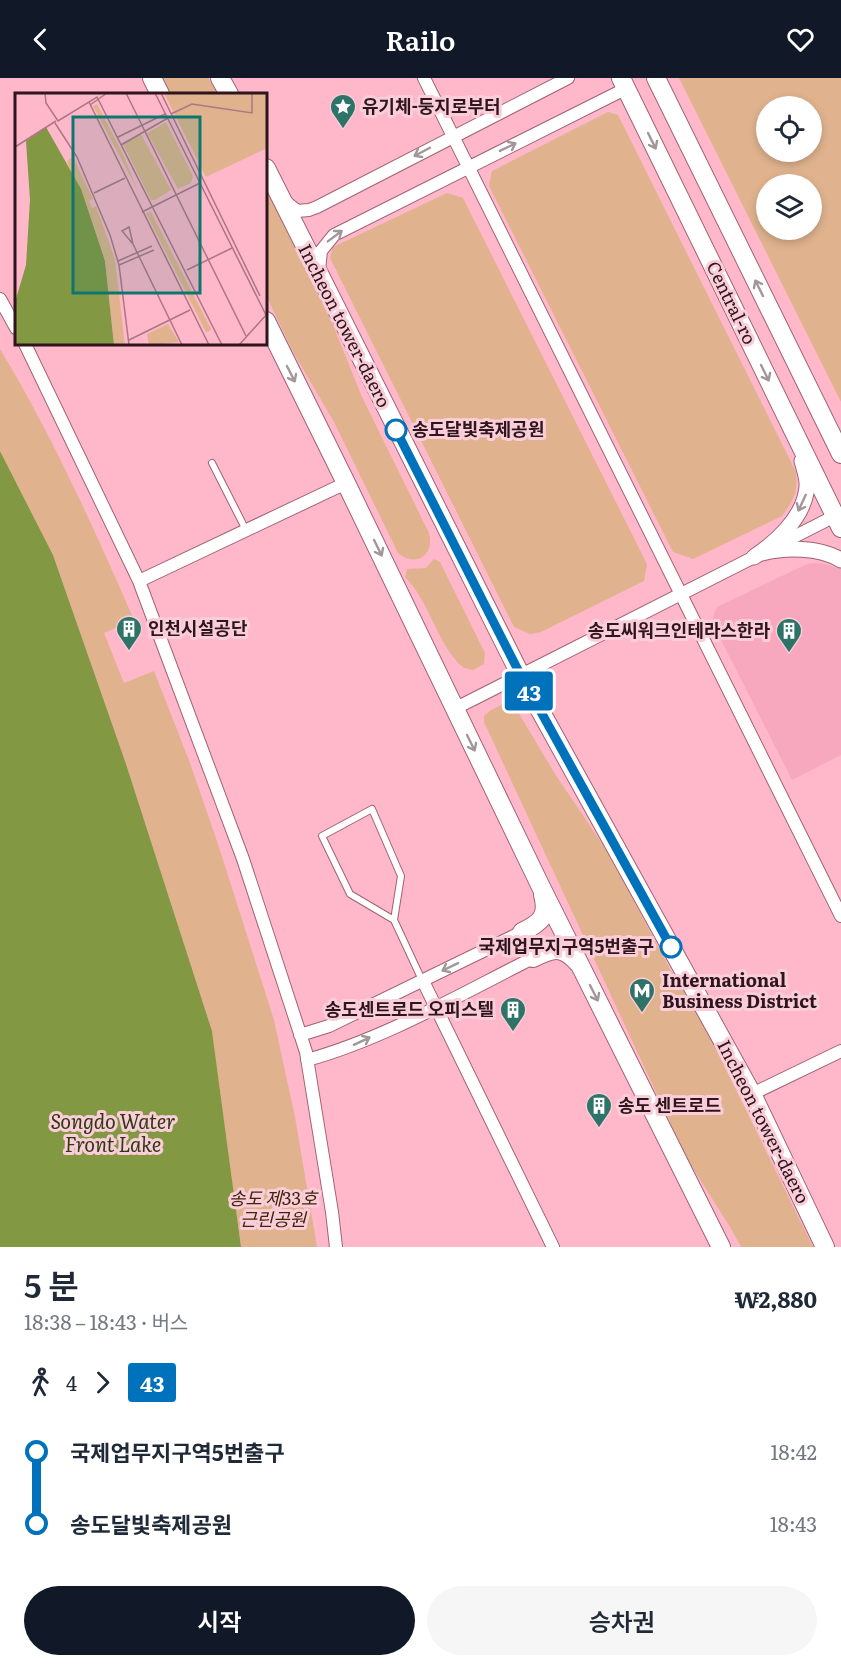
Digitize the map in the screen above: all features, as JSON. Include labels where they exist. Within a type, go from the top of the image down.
[{"type":"main road","points":[[152,78],[160,93]]},
{"type":"main road","points":[[220,78],[228,93]]},
{"type":"main road","name":"Central-ro","points":[[656,78],[841,454]]},
{"type":"main road","name":"Central-ro","points":[[624,83],[839,519]]},
{"type":"main road","name":"Incheon tower-daero","points":[[267,170],[324,288],[520,674],[752,1094],[825,1247]]},
{"type":"main road","points":[[267,323],[540,885],[721,1247]]},
{"type":"main road","points":[[522,932],[536,925],[542,918],[544,902],[540,885]]},
{"type":"main road","points":[[533,958],[549,950],[564,951],[571,955],[581,967]]},
{"type":"street","points":[[424,78],[841,916]]},
{"type":"street","points":[[277,192],[297,211],[309,210],[568,78]]},
{"type":"street","points":[[324,288],[319,260],[321,251],[328,240],[343,230],[624,83]]},
{"type":"street","points":[[0,299],[15,326]]},
{"type":"street","points":[[25,345],[139,581],[243,859],[307,1060],[336,1247]]},
{"type":"street","points":[[757,555],[779,537],[796,515],[806,495],[807,478],[792,427]]},
{"type":"street","points":[[139,581],[346,483]]},
{"type":"street","points":[[454,709],[757,555],[839,519]]},
{"type":"street","points":[[757,555],[782,549],[797,550],[834,556],[841,561]]},
{"type":"street","points":[[300,1035],[329,1026],[522,932]]},
{"type":"street","points":[[307,1060],[341,1050],[435,1007],[533,958]]},
{"type":"street","points":[[423,981],[553,1247]]},
{"type":"street","points":[[752,1094],[841,1051]]},
{"type":"lane","points":[[212,463],[246,530]]},
{"type":"lane","points":[[393,920],[401,876],[372,809],[322,836],[350,894],[393,920],[423,981]]},
{"type":"shaded area","name":"송도씨워크인테라스한라","points":[[813,563],[841,569],[841,755],[792,780],[715,628],[713,617],[717,607]]},
{"type":"green space","points":[[163,78],[208,78],[217,93],[170,93]]},
{"type":"green space","points":[[679,78],[841,78],[841,402],[760,240],[822,240],[822,174],[756,174],[756,232]]},
{"type":"green space","points":[[608,112],[618,115],[796,472],[794,496],[782,516],[693,559],[673,552],[489,186],[492,171]]},
{"type":"green space","points":[[267,191],[333,325],[362,397],[429,533],[429,548],[422,557],[411,559],[398,553],[334,422],[293,352],[267,297]]},
{"type":"green space","points":[[447,193],[463,198],[647,564],[644,581],[541,632],[530,634],[514,627],[330,258],[333,247]]},
{"type":"green space","name":"송도 제33호 근린공원","points":[[0,349],[72,482],[134,620],[104,633],[124,683],[154,671],[190,763],[274,1020],[295,1117],[317,1247],[241,1247],[212,1031],[126,764],[53,555],[0,451]]},
{"type":"green space","points":[[434,559],[440,562],[485,653],[484,664],[473,670],[464,668],[455,659],[414,587],[405,577],[407,569],[426,568]]},
{"type":"green space","points":[[508,702],[514,705],[555,774],[607,851],[670,969],[700,1016],[813,1247],[741,1247],[687,1159],[484,722],[484,716],[491,710]]},
{"type":"water","name":"Songdo Water Front Lake","points":[[0,451],[53,555],[126,764],[212,1031],[241,1247],[0,1247]]},
{"type":"bus line","name":"43","points":[[396,430],[520,674],[671,947]]},
{"type":"place","name":"유기체-둥지로부터","points":[[343,130]]},
{"type":"place","name":"송도달빛축제공원","points":[[396,430]]},
{"type":"place","name":"인천시설공단","points":[[129,652]]},
{"type":"place","name":"송도씨워크인테라스한라","points":[[789,654]]},
{"type":"place","name":"국제업무지구역5번출구","points":[[671,947]]},
{"type":"place","name":"International Business District","points":[[642,1014]]},
{"type":"place","name":"송도센트로드 오피스텔","points":[[513,1033]]},
{"type":"place","name":"송도 센트로드","points":[[599,1129]]}]
